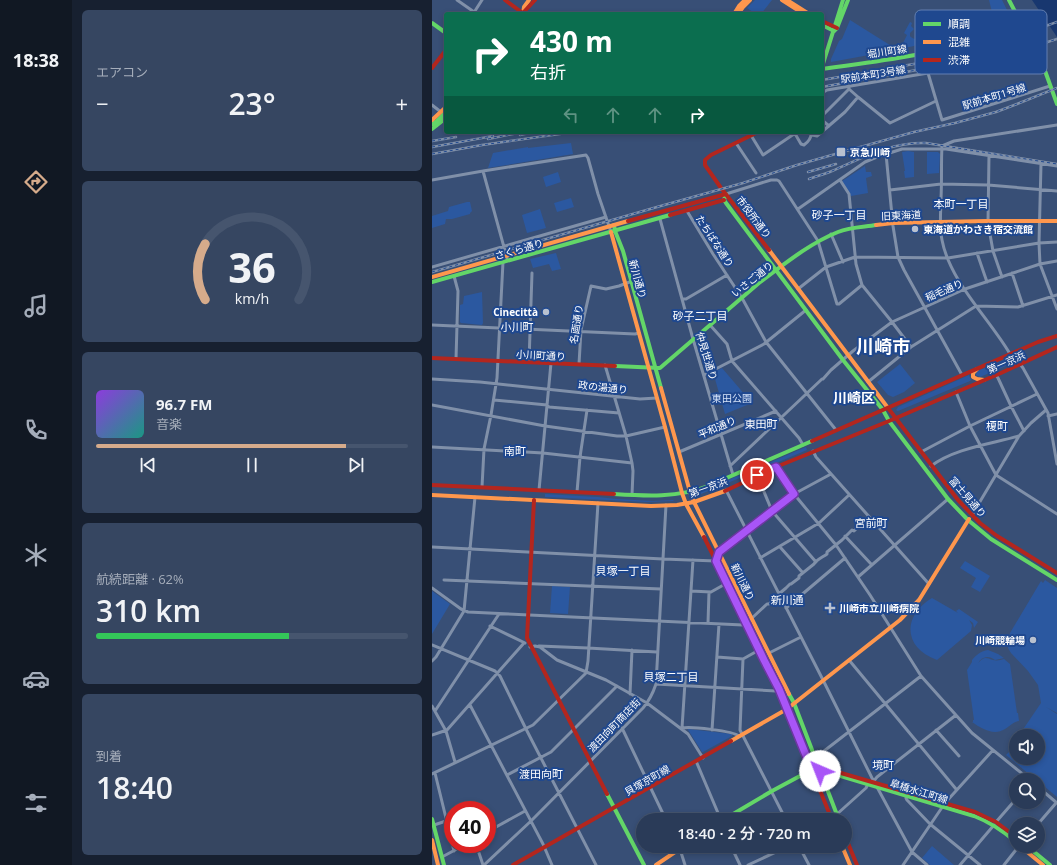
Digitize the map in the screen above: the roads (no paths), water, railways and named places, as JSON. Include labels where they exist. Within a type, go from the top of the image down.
[{"type":"main road","points":[[504,0],[520,12]]},
{"type":"main road","points":[[523,12],[524,7],[529,0]]},
{"type":"main road","points":[[525,12],[535,0]]},
{"type":"main road","points":[[735,12],[745,0]]},
{"type":"main road","points":[[739,12],[750,0]]},
{"type":"main road","points":[[782,0],[801,12]]},
{"type":"main road","points":[[787,0],[806,12]]},
{"type":"main road","points":[[824,62],[843,0]]},
{"type":"main road","points":[[835,29],[848,0]]},
{"type":"main road","points":[[1009,0],[1014,10]]},
{"type":"main road","points":[[824,22],[835,29]]},
{"type":"main road","points":[[432,23],[444,32]]},
{"type":"main road","points":[[824,26],[835,29]]},
{"type":"main road","points":[[432,68],[444,53]]},
{"type":"main road","name":"堀川町線","points":[[824,68],[915,55]]},
{"type":"main road","points":[[1046,74],[1057,104]]},
{"type":"main road","points":[[432,120],[444,112]]},
{"type":"main road","points":[[432,124],[437,121],[444,112]]},
{"type":"main road","points":[[432,129],[444,120]]},
{"type":"main road","points":[[726,194],[705,165],[706,158],[750,134]]},
{"type":"main road","name":"市役所通り","points":[[726,194],[724,200],[843,360],[883,410]]},
{"type":"main road","name":"市役所通り","points":[[726,194],[888,408]]},
{"type":"main road","name":"さくら通り","points":[[432,282],[503,262],[508,258],[546,244],[726,194]]},
{"type":"main road","name":"さくら通り","points":[[432,277],[613,232],[724,200]]},
{"type":"main road","name":"旧東海道","points":[[781,266],[831,234],[852,228],[892,223],[941,221],[1057,222]]},
{"type":"main road","points":[[613,232],[614,225]]},
{"type":"main road","name":"新川通り","points":[[613,232],[619,240],[633,280],[655,368],[690,492],[794,703],[836,813]]},
{"type":"main road","name":"新川通り","points":[[613,232],[625,283],[686,504],[716,561],[779,689],[829,813]]},
{"type":"main road","name":"いさご通り","points":[[660,368],[781,266]]},
{"type":"main road","points":[[1038,342],[1057,332]]},
{"type":"main road","name":"第一京浜","points":[[432,486],[632,495],[690,492],[803,445],[1038,342],[1057,336]]},
{"type":"main road","name":"第一京浜","points":[[432,495],[651,506],[686,504],[726,490],[757,475],[889,421],[1057,348]]},
{"type":"main road","points":[[1016,352],[1015,357],[1020,364]]},
{"type":"main road","points":[[1010,354],[1013,361],[1012,367]]},
{"type":"main road","name":"小川町通り","points":[[432,358],[660,368]]},
{"type":"main road","points":[[977,369],[973,373],[973,377],[984,380]]},
{"type":"main road","name":"富士見通り","points":[[888,408],[931,466],[958,500],[980,524],[1057,573]]},
{"type":"main road","name":"富士見通り","points":[[883,410],[889,421],[948,499],[968,520],[991,539],[1057,580]]},
{"type":"main road","points":[[432,491],[440,495]]},
{"type":"main road","points":[[534,500],[527,638],[528,644],[644,865]]},
{"type":"main road","name":"貝塚京町線","points":[[515,865],[788,709],[900,620],[913,607],[972,515]]},
{"type":"main road","points":[[716,561],[719,552]]},
{"type":"main road","points":[[762,656],[769,653]]},
{"type":"main road","points":[[779,689],[785,686]]},
{"type":"main road","points":[[794,725],[801,723]]},
{"type":"main road","points":[[734,813],[817,766]]},
{"type":"main road","name":"皐橋水江町線","points":[[817,766],[874,782],[943,805],[995,824],[1009,833]]},
{"type":"main road","name":"皐橋水江町線","points":[[812,770],[943,805]]},
{"type":"main road","points":[[432,819],[434,832],[444,865]]},
{"type":"main road","name":"皐橋水江町線","points":[[995,824],[1009,836]]},
{"type":"main road","points":[[432,840],[438,865]]},
{"type":"main road","points":[[656,865],[673,853]]},
{"type":"main road","points":[[845,853],[850,865]]},
{"type":"main road","points":[[852,853],[856,864]]},
{"type":"main road","points":[[1028,853],[1043,865]]},
{"type":"main road","points":[[1035,853],[1050,865]]},
{"type":"street","points":[[458,0],[473,12]]},
{"type":"street","points":[[475,12],[482,0]]},
{"type":"street","name":"駅前本町3号線","points":[[824,92],[827,90],[849,88],[923,74]]},
{"type":"street","name":"駅前本町3号線","points":[[928,74],[936,101]]},
{"type":"street","name":"駅前本町1号線","points":[[936,101],[942,120],[1050,86]]},
{"type":"street","points":[[824,114],[849,88],[890,123],[936,101]]},
{"type":"street","points":[[824,130],[845,112],[858,97]]},
{"type":"street","points":[[432,105],[444,112]]},
{"type":"street","points":[[824,122],[829,126]]},
{"type":"street","points":[[1010,354],[955,274],[942,240],[942,146],[954,141],[1057,125]]},
{"type":"street","points":[[750,134],[763,155],[792,134]]},
{"type":"street","points":[[796,134],[801,144],[804,145],[812,134]]},
{"type":"street","points":[[736,143],[756,173]]},
{"type":"street","points":[[798,209],[865,162],[902,149],[946,149],[1057,166]]},
{"type":"street","points":[[886,154],[892,223],[898,257],[962,375]]},
{"type":"street","points":[[432,180],[586,155],[608,227],[613,232]]},
{"type":"street","points":[[988,155],[988,221],[993,251],[1002,276]]},
{"type":"street","points":[[1041,164],[1039,222],[1040,264],[1057,309]]},
{"type":"street","points":[[483,171],[508,258]]},
{"type":"street","points":[[726,194],[771,180],[776,180],[781,183],[818,241],[837,304],[862,285]]},
{"type":"street","points":[[840,180],[849,194],[855,257],[862,285],[911,347]]},
{"type":"street","points":[[890,190],[942,184],[988,185],[1057,191]]},
{"type":"street","name":"たちばな通り","points":[[687,211],[742,298],[766,342],[836,430]]},
{"type":"street","points":[[432,266],[606,217]]},
{"type":"street","name":"仲見世通り","points":[[660,219],[720,434],[733,475]]},
{"type":"street","points":[[831,234],[843,262]]},
{"type":"street","points":[[798,289],[826,267],[855,257],[948,258],[1039,243],[1057,242]]},
{"type":"street","points":[[977,253],[987,282]]},
{"type":"street","name":"稲毛通り","points":[[843,360],[892,322],[965,289],[1040,264],[1057,261]]},
{"type":"street","points":[[482,488],[484,450],[496,384],[503,262]]},
{"type":"street","points":[[529,362],[532,273]]},
{"type":"street","points":[[1012,273],[1022,306]]},
{"type":"street","points":[[682,300],[728,275]]},
{"type":"street","points":[[454,276],[458,291],[456,359]]},
{"type":"street","points":[[625,283],[633,280]]},
{"type":"street","name":"名画通り","points":[[579,364],[581,332],[591,286],[606,289],[625,283]]},
{"type":"street","points":[[868,382],[911,347],[976,306],[1018,307],[1057,295]]},
{"type":"street","points":[[704,375],[766,342],[806,310]]},
{"type":"street","points":[[815,322],[820,318]]},
{"type":"street","points":[[432,325],[581,332],[639,333]]},
{"type":"street","points":[[710,325],[727,344],[732,361],[799,438],[803,445]]},
{"type":"street","points":[[730,466],[843,360]]},
{"type":"street","points":[[539,490],[551,363]]},
{"type":"street","points":[[1020,364],[1046,410],[1057,464]]},
{"type":"street","points":[[605,365],[626,436],[632,463],[632,495]]},
{"type":"street","points":[[996,375],[1024,431]]},
{"type":"street","name":"政の湯通り","points":[[432,378],[640,399],[657,398]]},
{"type":"street","points":[[956,392],[970,426],[996,475],[1057,514]]},
{"type":"street","points":[[921,452],[970,426],[1037,394]]},
{"type":"street","points":[[494,400],[547,405],[549,407],[619,413]]},
{"type":"street","points":[[432,405],[545,426],[617,436],[626,436],[665,427]]},
{"type":"street","points":[[577,492],[580,457],[587,410]]},
{"type":"street","points":[[972,515],[1019,436],[1046,410]]},
{"type":"street","name":"平和通り","points":[[679,452],[776,411]]},
{"type":"street","points":[[1048,416],[1057,414]]},
{"type":"street","points":[[931,466],[955,453],[1019,436]]},
{"type":"street","points":[[432,447],[543,453],[632,463]]},
{"type":"street","points":[[813,451],[816,457],[868,517],[929,584]]},
{"type":"street","points":[[776,467],[794,494],[836,545],[891,627],[921,676],[972,733],[1021,773]]},
{"type":"street","points":[[719,552],[794,494],[831,474]]},
{"type":"street","points":[[757,475],[772,511],[816,562]]},
{"type":"street","points":[[726,490],[874,782],[912,852],[928,865]]},
{"type":"street","points":[[760,558],[819,523],[849,495]]},
{"type":"street","points":[[432,661],[436,657],[464,611],[475,497]]},
{"type":"street","points":[[858,577],[948,499]]},
{"type":"street","points":[[444,813],[434,774],[455,762],[535,724],[586,672],[588,661],[598,503]]},
{"type":"street","name":"渡田向町商店街","points":[[483,865],[559,794],[647,703],[653,692],[656,684],[666,505]]},
{"type":"street","points":[[432,588],[464,611],[499,614],[743,625],[767,604],[769,604],[852,530],[854,531],[868,517]]},
{"type":"street","points":[[846,536],[872,565]]},
{"type":"street","points":[[432,547],[716,561]]},
{"type":"street","points":[[780,547],[803,573]]},
{"type":"street","points":[[786,608],[844,558]]},
{"type":"street","points":[[1021,564],[1024,559]]},
{"type":"street","points":[[682,728],[693,560]]},
{"type":"street","points":[[444,580],[661,589]]},
{"type":"street","points":[[691,591],[709,592],[727,583]]},
{"type":"street","points":[[708,623],[709,592]]},
{"type":"street","points":[[435,711],[499,614]]},
{"type":"street","points":[[712,730],[719,624]]},
{"type":"street","points":[[490,626],[528,644],[538,646],[657,652]]},
{"type":"street","points":[[769,653],[801,637]]},
{"type":"street","points":[[432,735],[446,730],[498,673],[528,644]]},
{"type":"street","points":[[432,645],[498,673],[540,758],[596,865]]},
{"type":"street","points":[[538,646],[557,660],[606,680],[647,703],[682,728],[688,734],[703,758]]},
{"type":"street","points":[[630,694],[632,650]]},
{"type":"street","points":[[717,657],[743,659],[759,650]]},
{"type":"street","points":[[743,659],[741,689],[741,736],[783,813]]},
{"type":"street","points":[[849,660],[956,789]]},
{"type":"street","points":[[815,758],[921,676]]},
{"type":"street","points":[[656,684],[776,691],[779,689]]},
{"type":"street","points":[[507,775],[551,752],[617,686]]},
{"type":"street","points":[[470,705],[545,848],[552,865]]},
{"type":"street","points":[[432,706],[446,730],[455,762]]},
{"type":"street","points":[[837,813],[866,788],[868,784],[874,782],[877,777],[956,715]]},
{"type":"street","points":[[682,728],[687,727],[735,733],[741,736]]},
{"type":"street","points":[[622,728],[663,813]]},
{"type":"street","points":[[936,730],[959,756]]},
{"type":"street","points":[[904,865],[943,805],[993,750]]},
{"type":"street","points":[[696,761],[719,813]]},
{"type":"street","points":[[1044,817],[1057,803],[1045,793]]},
{"type":"street","points":[[906,796],[907,800],[930,824],[980,865]]},
{"type":"street","points":[[960,865],[1009,807]]},
{"type":"street","points":[[496,827],[525,811]]},
{"type":"street","points":[[434,825],[444,822]]},
{"type":"street","points":[[442,857],[450,853]]},
{"type":"street","points":[[479,853],[483,865]]},
{"type":"street","points":[[682,853],[685,865]]},
{"type":"street","points":[[734,853],[740,865]]},
{"type":"street","points":[[748,865],[774,853]]},
{"type":"street","points":[[802,853],[808,865]]},
{"type":"street","points":[[1004,865],[1014,853]]},
{"type":"street","points":[[850,865],[856,864]]},
{"type":"railway","points":[[1047,26],[1057,22]]},
{"type":"railway","points":[[1047,42],[1057,39]]},
{"type":"railway","points":[[824,80],[915,64]]},
{"type":"railway","points":[[824,87],[915,70]]},
{"type":"railway","points":[[432,272],[743,183],[846,151],[914,132],[996,112],[1057,88]]},
{"type":"railway","points":[[488,139],[513,134]]},
{"type":"railway","points":[[520,135],[525,134]]},
{"type":"railway","points":[[432,154],[560,134]]},
{"type":"railway","points":[[432,147],[493,136]]},
{"type":"railway","points":[[432,141],[456,137]]},
{"type":"railway","points":[[809,179],[878,151],[913,143],[926,143],[1057,164]]},
{"type":"railway","points":[[808,172],[836,164]]},
{"type":"place","name":"京急川崎","points":[[841,152]]},
{"type":"place","name":"東海道かわさき宿交流館","points":[[915,229]]},
{"type":"place","name":"Cinecittà","points":[[546,312]]},
{"type":"place","name":"川崎市立川崎病院","points":[[830,608]]},
{"type":"place","name":"川崎競輪場","points":[[1033,640]]},
{"type":"district","name":"本町一丁目","points":[[961,203]]},
{"type":"district","name":"砂子一丁目","points":[[839,214]]},
{"type":"district","name":"砂子二丁目","points":[[700,315]]},
{"type":"district","name":"小川町","points":[[517,326]]},
{"type":"district","name":"川崎市","points":[[883,346]]},
{"type":"district","name":"川崎区","points":[[854,397]]},
{"type":"district","name":"東田町","points":[[761,423]]},
{"type":"district","name":"榎町","points":[[997,425]]},
{"type":"district","name":"南町","points":[[515,450]]},
{"type":"district","name":"宮前町","points":[[871,522]]},
{"type":"district","name":"貝塚一丁目","points":[[623,570]]},
{"type":"district","name":"新川通","points":[[787,599]]},
{"type":"district","name":"貝塚二丁目","points":[[671,676]]},
{"type":"district","name":"境町","points":[[883,764]]},
{"type":"district","name":"渡田向町","points":[[541,773]]},
{"type":"park label","name":"東田公園","points":[[732,398]]}]
